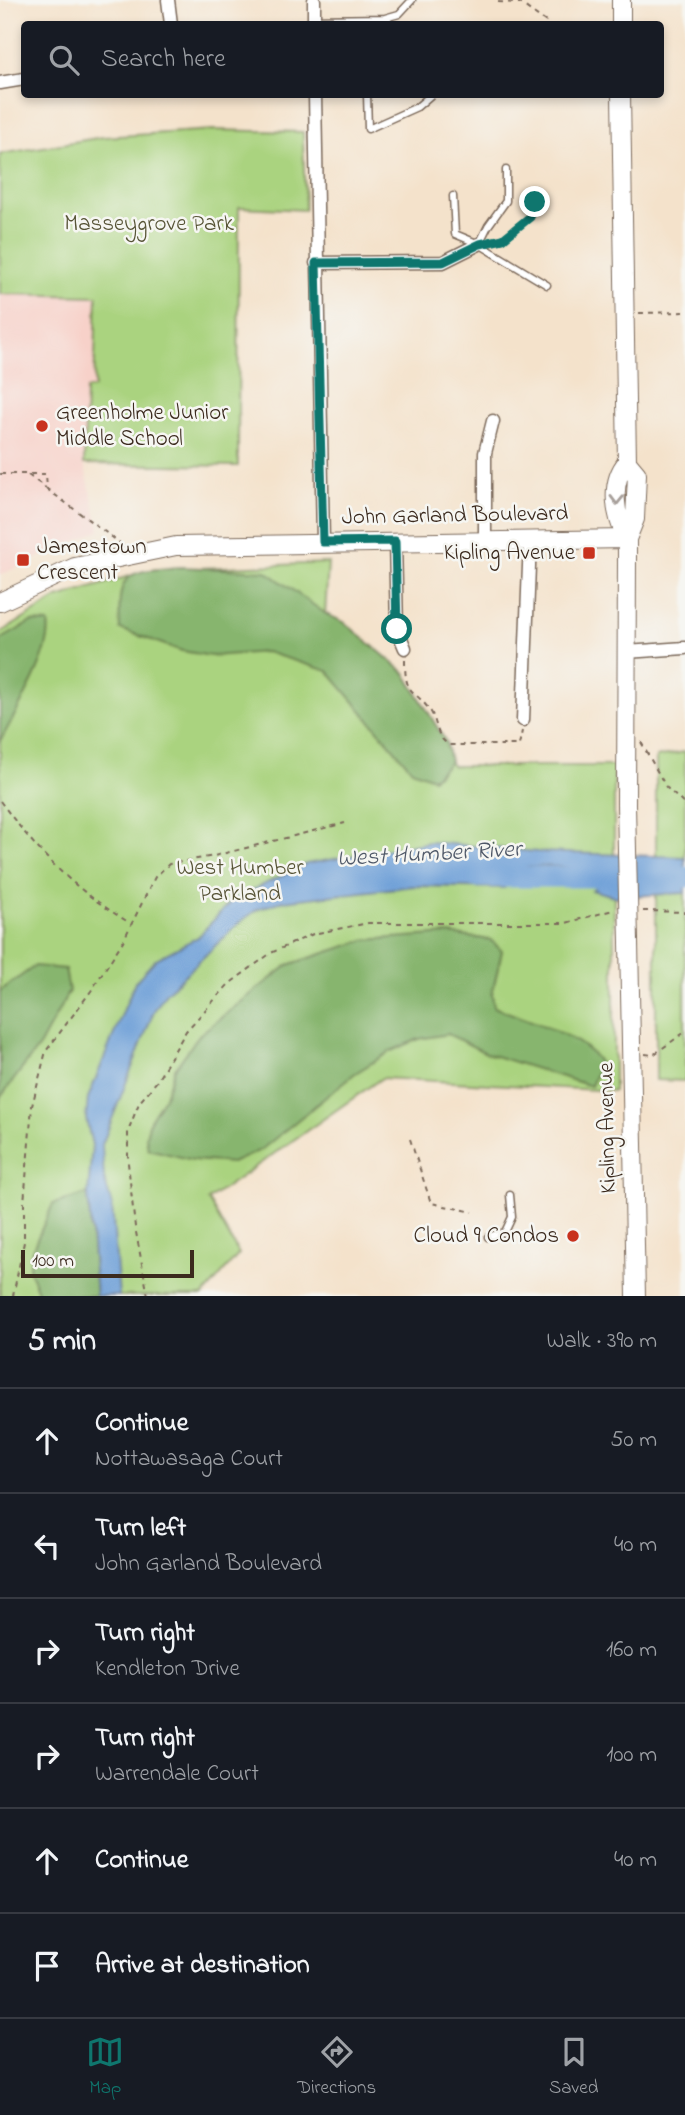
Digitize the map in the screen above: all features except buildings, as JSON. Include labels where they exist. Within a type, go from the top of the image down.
[{"type":"main road","points":[[621,0],[621,21]]},
{"type":"main road","name":"Kipling Avenue","points":[[621,98],[627,462],[617,473],[617,519],[627,539],[626,804],[636,1296]]},
{"type":"main road","name":"John Garland Boulevard","points":[[0,602],[75,567],[133,553],[176,547],[323,542],[627,539]]},
{"type":"street","points":[[168,0],[171,21]]},
{"type":"street","points":[[314,0],[314,21]]},
{"type":"street","points":[[0,83],[21,80]]},
{"type":"street","points":[[315,98],[323,542]]},
{"type":"street","points":[[316,263],[443,262],[480,244]]},
{"type":"street","points":[[485,540],[485,453],[493,421]]},
{"type":"street","points":[[523,720],[530,540]]},
{"type":"street","points":[[395,541],[397,629],[405,648]]},
{"type":"street","points":[[626,652],[685,648]]},
{"type":"lane","points":[[364,21],[399,14],[412,0]]},
{"type":"lane","points":[[367,98],[368,129],[417,107],[427,98]]},
{"type":"lane","points":[[480,244],[488,226],[506,201],[506,170]]},
{"type":"lane","points":[[453,196],[455,234],[480,244],[547,285]]},
{"type":"lane","points":[[488,1237],[505,1232],[512,1217],[510,1195]]},
{"type":"path","points":[[498,2],[521,2],[545,21]]},
{"type":"path","points":[[480,244],[503,239],[530,217],[535,202]]},
{"type":"path","points":[[624,314],[685,312]]},
{"type":"path","points":[[0,474],[46,474],[47,489]]},
{"type":"path","points":[[28,474],[133,553]]},
{"type":"path","points":[[405,648],[405,680],[411,694],[432,713],[441,740],[449,746],[519,745],[523,720]]},
{"type":"path","points":[[640,741],[666,787],[685,805]]},
{"type":"path","points":[[0,801],[62,876],[88,897],[131,923]]},
{"type":"path","points":[[13,1296],[24,1242],[24,1203],[32,1106],[46,1051],[91,991],[155,877],[169,864],[214,856],[345,822]]},
{"type":"path","points":[[148,1296],[133,1214],[128,1131],[139,1103],[158,1081],[186,1031],[229,984],[271,953],[303,939],[369,923],[566,923],[611,910],[624,911]]},
{"type":"path","points":[[636,911],[685,912]]},
{"type":"path","points":[[631,1052],[653,1055],[685,1032]]},
{"type":"path","points":[[410,1139],[431,1203],[474,1212]]},
{"type":"shaded area","name":"Greenholme Junior Middle School","points":[[0,294],[97,295],[94,389],[86,389],[84,464],[100,530],[0,575]]},
{"type":"green space","name":"Masseygrove Park","points":[[213,130],[303,132],[305,210],[239,207],[238,466],[84,464],[86,389],[94,388],[97,296],[0,294],[0,154],[103,137]]},
{"type":"green space","name":"West Humber Parkland","points":[[328,563],[325,616],[401,677],[452,766],[614,766],[614,1091],[382,1078],[208,1200],[239,1254],[203,1296],[0,1296],[0,633],[58,598],[149,570]]},
{"type":"green space","points":[[181,567],[266,571],[326,614],[344,622],[405,673],[446,742],[450,762],[433,778],[412,770],[328,671],[266,652],[211,656],[182,651],[120,629],[120,595],[128,578],[147,570]]},
{"type":"green space","points":[[31,622],[48,623],[45,650],[32,683],[0,742],[0,640]]},
{"type":"green space","points":[[685,752],[685,1081],[656,1080],[656,757]]},
{"type":"green space","points":[[449,934],[491,940],[502,951],[492,994],[494,1007],[552,1029],[581,1045],[600,1064],[591,1086],[486,1053],[448,1034],[419,1039],[391,1051],[354,1074],[261,1150],[232,1163],[193,1160],[148,1149],[146,1136],[150,1120],[165,1096],[174,1070],[199,1035],[288,965],[365,940]]},
{"type":"green space","points":[[35,966],[65,969],[69,991],[40,1045],[0,1098],[0,991]]},
{"type":"green space","points":[[88,1194],[96,1296],[40,1296],[29,1270],[32,1250],[53,1204]]},
{"type":"water","points":[[430,842],[538,852],[685,857],[685,893],[617,897],[592,890],[609,878],[597,873],[544,867],[505,872],[499,882],[504,888],[414,886],[283,901],[258,909],[240,922],[165,994],[154,1011],[102,1145],[104,1178],[112,1206],[119,1296],[96,1296],[88,1194],[92,1145],[86,1119],[88,1098],[135,982],[156,959],[198,937],[232,900],[306,864]]},
{"type":"waterway","name":"West Humber River","points":[[475,877],[685,877]]},
{"type":"place","name":"Greenholme Junior Middle School","points":[[42,426]]},
{"type":"place","name":"Kipling Avenue","points":[[589,553]]},
{"type":"place","name":"Jamestown Crescent","points":[[23,560]]},
{"type":"place","name":"Cloud 9 Condos","points":[[573,1236]]},
{"type":"route","points":[[397,629],[395,541],[323,542],[316,263],[443,262],[480,244],[503,239],[530,217],[535,202]]}]
